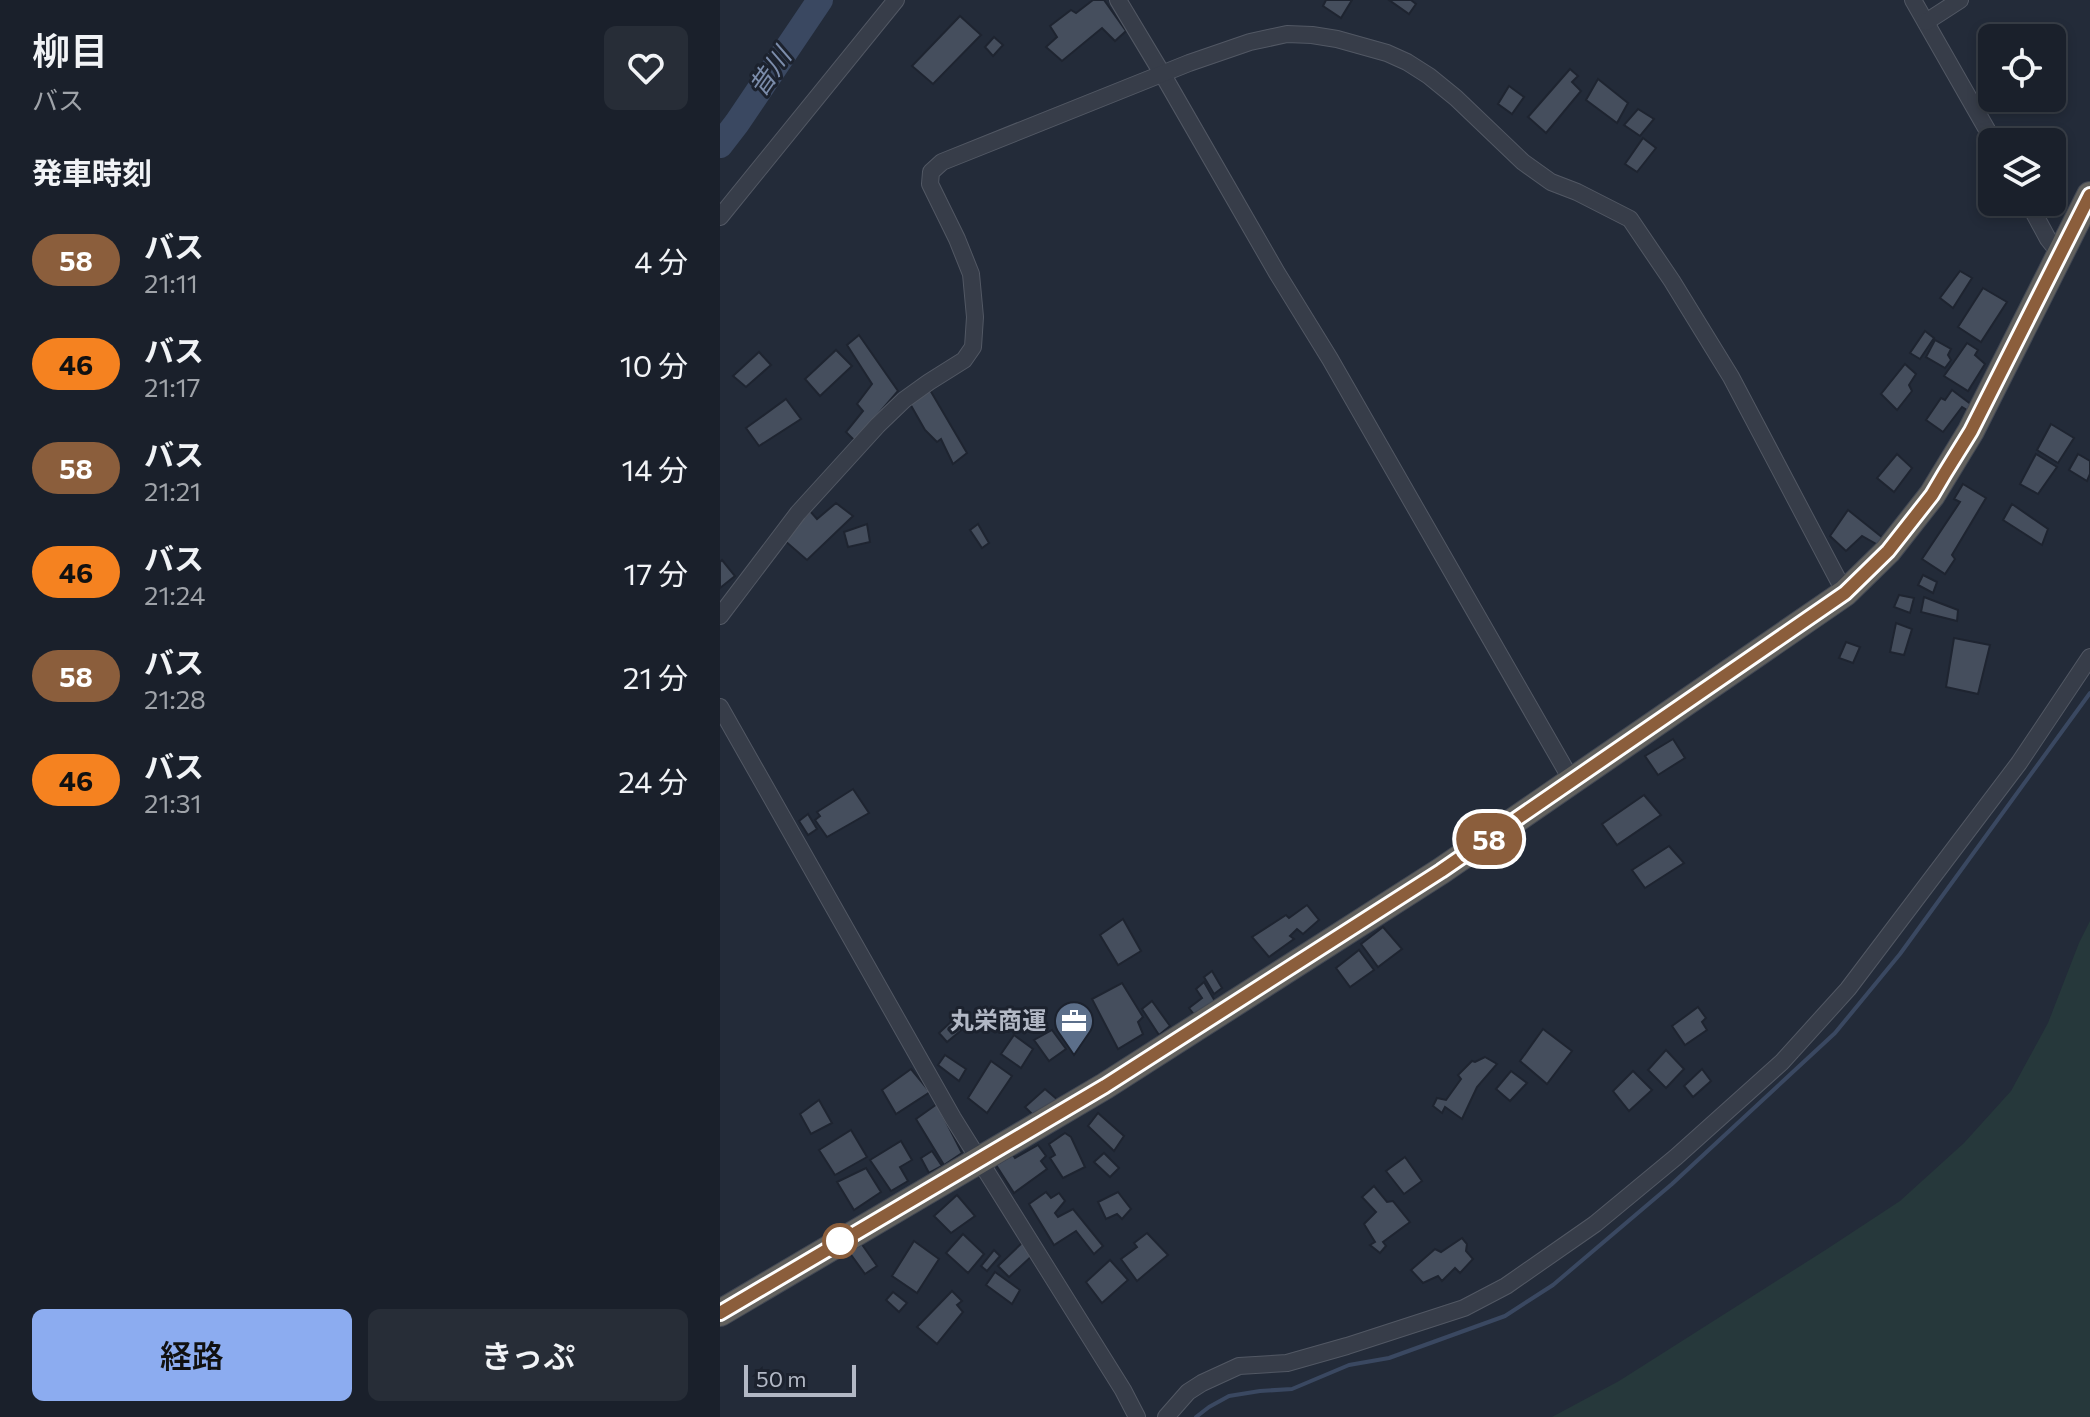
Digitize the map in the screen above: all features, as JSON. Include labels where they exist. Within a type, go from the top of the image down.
[{"type":"highway","points":[[720,1313],[1105,1086],[1199,1026],[1441,871],[1845,593],[1888,551],[1932,495],[1971,431],[2090,195]]},
{"type":"street","points":[[720,217],[896,0]]},
{"type":"street","points":[[1118,0],[1572,781]]},
{"type":"street","points":[[1913,0],[1986,128]]},
{"type":"street","points":[[1926,22],[1960,0]]},
{"type":"street","points":[[720,616],[798,513],[878,425],[904,400],[964,360],[973,347],[975,317],[971,274],[930,184],[931,172],[935,167],[1212,54],[1287,34],[1337,39],[1407,62],[1456,98],[1523,162],[1551,182],[1630,219],[1731,377],[1845,593]]},
{"type":"street","points":[[2036,216],[2060,254]]},
{"type":"street","points":[[1166,1417],[1188,1392],[1239,1366],[1287,1363],[1464,1308],[1506,1286],[1595,1224],[1782,1062],[1848,989],[2019,763],[2090,657]]},
{"type":"street","points":[[720,707],[953,1118],[1137,1417]]},
{"type":"shaded area","points":[[2090,921],[2090,1417],[1552,1417],[1619,1381],[1900,1201],[1964,1143],[2011,1091],[2048,1023]]},
{"type":"building","points":[[1093,0],[1104,0],[1126,31],[1115,41],[1102,28],[1062,61],[1046,47],[1057,37],[1050,26],[1071,10],[1076,13]]},
{"type":"building","points":[[1326,0],[1352,0],[1341,18],[1323,6]]},
{"type":"building","points":[[1389,0],[1411,0],[1416,4],[1409,14]]},
{"type":"building","points":[[960,16],[981,35],[933,84],[912,66]]},
{"type":"building","points":[[994,37],[1003,45],[993,56],[985,47]]},
{"type":"building","points":[[1570,69],[1578,76],[1572,82],[1581,91],[1546,133],[1528,117]]},
{"type":"building","points":[[1598,79],[1628,103],[1617,123],[1586,100]]},
{"type":"building","points":[[1509,86],[1524,97],[1512,114],[1498,104]]},
{"type":"building","points":[[1638,109],[1654,119],[1640,136],[1624,125]]},
{"type":"building","points":[[1643,138],[1656,148],[1637,172],[1625,164]]},
{"type":"building","points":[[1960,271],[1972,278],[1953,308],[1940,298]]},
{"type":"building","points":[[1983,288],[2007,302],[1981,342],[1958,327]]},
{"type":"building","points":[[1925,331],[1934,338],[1920,359],[1910,353]]},
{"type":"building","points":[[859,335],[898,391],[855,441],[846,432],[863,411],[857,404],[872,384],[847,345]]},
{"type":"building","points":[[1935,340],[1951,349],[1948,355],[1951,360],[1945,368],[1926,357]]},
{"type":"building","points":[[1967,343],[1978,350],[1975,355],[1985,364],[1968,391],[1944,376]]},
{"type":"building","points":[[836,350],[852,366],[820,396],[805,379]]},
{"type":"building","points":[[759,352],[771,365],[746,387],[733,376]]},
{"type":"building","points":[[1905,364],[1916,374],[1909,385],[1912,391],[1897,410],[1881,394]]},
{"type":"building","points":[[930,390],[967,453],[953,464],[941,439],[937,442],[925,430],[909,402]]},
{"type":"building","points":[[1952,390],[1976,408],[1972,413],[1962,407],[1943,432],[1926,420],[1941,398],[1945,400]]},
{"type":"building","points":[[786,399],[801,419],[759,446],[746,428]]},
{"type":"building","points":[[2051,424],[2074,438],[2058,463],[2037,450]]},
{"type":"building","points":[[1897,454],[1912,468],[1894,492],[1877,478]]},
{"type":"building","points":[[2036,454],[2057,467],[2038,494],[2020,484]]},
{"type":"building","points":[[2078,454],[2090,461],[2087,481],[2069,470]]},
{"type":"building","points":[[1963,484],[1986,498],[1952,555],[1955,559],[1945,574],[1922,559],[1960,502],[1954,499]]},
{"type":"building","points":[[836,503],[853,516],[807,560],[784,540],[810,511],[817,519]]},
{"type":"building","points":[[2012,504],[2048,529],[2042,545],[2003,520]]},
{"type":"building","points":[[1848,510],[1883,538],[1878,545],[1862,536],[1846,551],[1830,536]]},
{"type":"building","points":[[867,524],[870,542],[848,547],[844,532]]},
{"type":"building","points":[[978,524],[989,543],[982,548],[970,530]]},
{"type":"building","points":[[722,560],[735,576],[720,588],[720,562]]},
{"type":"building","points":[[1923,575],[1937,582],[1933,593],[1918,585]]},
{"type":"building","points":[[1899,595],[1914,598],[1910,613],[1894,607]]},
{"type":"building","points":[[1924,597],[1958,610],[1957,621],[1921,612]]},
{"type":"building","points":[[1896,623],[1912,629],[1904,655],[1890,652]]},
{"type":"building","points":[[1954,638],[1990,645],[1978,694],[1946,687]]},
{"type":"building","points":[[1846,642],[1860,647],[1853,663],[1839,658]]},
{"type":"building","points":[[1673,739],[1685,758],[1658,775],[1645,756]]},
{"type":"building","points":[[853,789],[869,813],[827,837],[815,820],[820,816],[817,812]]},
{"type":"building","points":[[1644,795],[1661,815],[1617,845],[1602,824]]},
{"type":"building","points":[[808,814],[817,829],[808,835],[799,821]]},
{"type":"building","points":[[1669,846],[1684,863],[1645,888],[1632,870]]},
{"type":"building","points":[[1307,905],[1319,920],[1303,934],[1297,929],[1290,936],[1294,939],[1269,957],[1252,937]]},
{"type":"building","points":[[1123,919],[1141,951],[1118,965],[1100,935]]},
{"type":"building","points":[[1383,927],[1402,949],[1378,967],[1361,944]]},
{"type":"building","points":[[1359,950],[1374,970],[1350,987],[1336,968]]},
{"type":"building","points":[[1212,971],[1222,988],[1214,994],[1204,977]]},
{"type":"building","points":[[1204,982],[1216,1003],[1196,1017],[1189,1008],[1202,998],[1196,989]]},
{"type":"building","points":[[1122,983],[1143,1017],[1138,1022],[1143,1034],[1118,1049],[1092,999]]},
{"type":"building","points":[[1152,1001],[1170,1026],[1159,1035],[1142,1009]]},
{"type":"building","points":[[1698,1007],[1706,1018],[1702,1022],[1707,1030],[1685,1045],[1672,1026]]},
{"type":"building","points":[[955,1018],[964,1028],[947,1042],[939,1033]]},
{"type":"building","points":[[1543,1029],[1572,1051],[1547,1084],[1520,1061]]},
{"type":"building","points":[[1052,1030],[1066,1049],[1049,1061],[1034,1040]]},
{"type":"building","points":[[1014,1035],[1033,1049],[1021,1068],[1001,1054]]},
{"type":"building","points":[[1666,1050],[1684,1069],[1666,1088],[1648,1070]]},
{"type":"building","points":[[945,1055],[966,1069],[959,1081],[938,1065]]},
{"type":"building","points":[[1485,1057],[1497,1064],[1477,1087],[1462,1119],[1445,1107],[1442,1113],[1433,1106],[1437,1098],[1446,1100],[1461,1079],[1458,1075],[1472,1061]]},
{"type":"building","points":[[991,1061],[1012,1076],[987,1113],[968,1098]]},
{"type":"building","points":[[911,1069],[930,1092],[896,1114],[882,1090]]},
{"type":"building","points":[[1702,1069],[1711,1081],[1693,1097],[1684,1086]]},
{"type":"building","points":[[1511,1071],[1527,1083],[1510,1101],[1496,1089]]},
{"type":"building","points":[[1633,1071],[1652,1090],[1629,1111],[1613,1091]]},
{"type":"building","points":[[1045,1089],[1059,1101],[1038,1120],[1025,1107]]},
{"type":"building","points":[[819,1100],[832,1123],[811,1134],[800,1114]]},
{"type":"building","points":[[937,1104],[962,1153],[944,1165],[916,1119]]},
{"type":"building","points":[[1098,1113],[1124,1136],[1114,1151],[1088,1126]]},
{"type":"building","points":[[851,1130],[867,1157],[835,1175],[819,1150]]},
{"type":"building","points":[[1065,1133],[1071,1137],[1085,1167],[1063,1178],[1050,1158],[1055,1155],[1049,1144]]},
{"type":"building","points":[[901,1141],[912,1160],[900,1167],[908,1181],[891,1191],[870,1160]]},
{"type":"building","points":[[1038,1145],[1046,1156],[1041,1161],[1047,1169],[1014,1193],[996,1165]]},
{"type":"building","points":[[932,1151],[942,1166],[929,1173],[921,1158]]},
{"type":"building","points":[[1104,1153],[1119,1168],[1110,1177],[1094,1162]]},
{"type":"building","points":[[1405,1157],[1422,1181],[1404,1194],[1386,1171]]},
{"type":"building","points":[[866,1168],[881,1192],[854,1210],[837,1182]]},
{"type":"building","points":[[1374,1186],[1387,1202],[1393,1201],[1410,1222],[1383,1242],[1386,1246],[1380,1253],[1370,1245],[1375,1242],[1364,1224],[1376,1212],[1362,1197]]},
{"type":"building","points":[[1046,1192],[1051,1198],[1059,1193],[1065,1201],[1055,1213],[1058,1217],[1073,1209],[1103,1246],[1094,1254],[1076,1231],[1054,1245],[1029,1204]]},
{"type":"building","points":[[1118,1192],[1131,1209],[1122,1219],[1117,1214],[1106,1219],[1098,1202]]},
{"type":"building","points":[[957,1195],[975,1216],[951,1233],[934,1216]]},
{"type":"building","points":[[1147,1233],[1168,1255],[1137,1281],[1121,1259],[1137,1247],[1134,1243]]},
{"type":"building","points":[[963,1234],[984,1254],[968,1273],[946,1253]]},
{"type":"building","points":[[1462,1238],[1467,1244],[1466,1251],[1473,1259],[1460,1273],[1455,1268],[1442,1281],[1438,1276],[1423,1283],[1411,1270],[1435,1249],[1441,1252]]},
{"type":"building","points":[[914,1241],[939,1259],[917,1293],[892,1276]]},
{"type":"building","points":[[1023,1242],[1034,1254],[1009,1277],[998,1266]]},
{"type":"building","points":[[861,1243],[877,1266],[865,1274],[849,1252]]},
{"type":"building","points":[[994,1250],[1000,1256],[987,1271],[981,1266]]},
{"type":"building","points":[[1110,1260],[1128,1280],[1102,1303],[1086,1282]]},
{"type":"building","points":[[995,1272],[1020,1290],[1012,1304],[986,1285]]},
{"type":"building","points":[[952,1291],[962,1301],[957,1305],[963,1312],[937,1344],[917,1327]]},
{"type":"building","points":[[893,1292],[907,1303],[899,1312],[886,1300]]},
{"type":"waterway","name":"昔川","points":[[720,145],[820,0]]},
{"type":"waterway","points":[[1196,1417],[1229,1396],[1292,1389],[1349,1365],[1389,1358],[1505,1316],[1553,1285],[1672,1184],[1835,1033],[1900,954],[2090,693]]},
{"type":"bus line","name":"58","points":[[720,1313],[1105,1086],[1441,871],[1845,593],[1888,551],[1932,495],[1971,431],[2090,195]]},
{"type":"place","name":"丸栄商運","points":[[1074,1055]]}]
